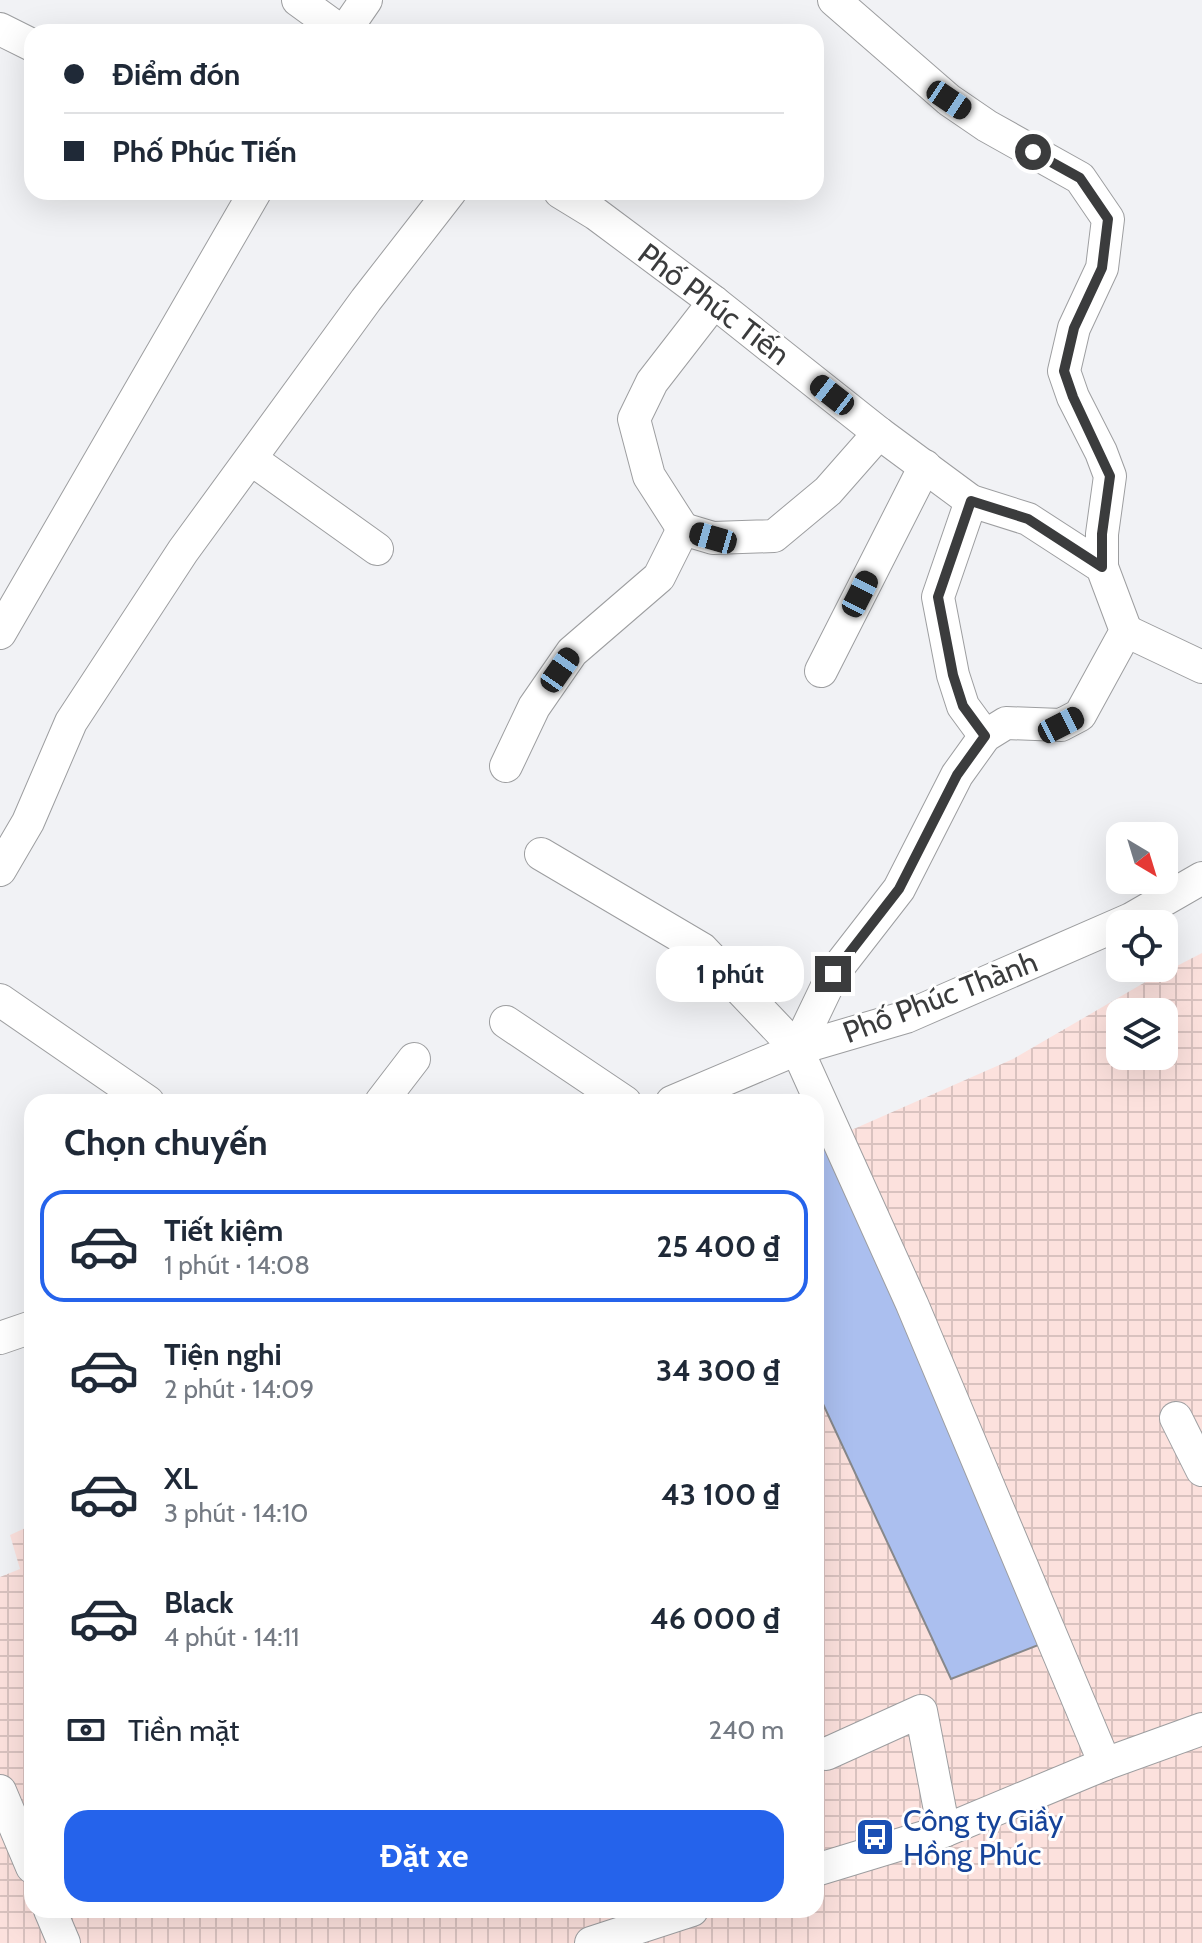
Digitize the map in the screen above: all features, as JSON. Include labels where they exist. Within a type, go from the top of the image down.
[{"type":"street","points":[[298,0],[332,24]]},
{"type":"street","points":[[349,24],[366,0]]},
{"type":"street","points":[[834,0],[949,100],[987,126],[1080,178],[1108,219],[1102,268],[1074,328],[1064,371],[1110,476],[1102,534],[1102,567],[1126,631],[1202,667]]},
{"type":"street","points":[[0,29],[24,41]]},
{"type":"street","points":[[0,633],[250,200]]},
{"type":"street","points":[[0,870],[28,822],[71,722],[183,551],[366,300],[444,200]]},
{"type":"street","name":"Phố Phúc Tiến","points":[[573,200],[714,302],[879,433],[971,501],[1028,519],[1102,567]]},
{"type":"street","points":[[714,302],[652,382],[634,419],[649,476],[683,529],[713,538],[774,536],[828,491],[879,433]]},
{"type":"street","points":[[251,459],[377,549]]},
{"type":"street","points":[[821,671],[925,466]]},
{"type":"street","points":[[971,501],[938,597],[953,675],[963,706],[985,736]]},
{"type":"street","points":[[506,766],[534,707],[572,652],[659,577],[683,529]]},
{"type":"street","points":[[797,1049],[833,974],[899,889],[957,775],[985,736],[1006,723],[1061,725],[1080,715],[1126,631]]},
{"type":"street","points":[[541,854],[702,949],[797,1049],[817,1094]]},
{"type":"street","name":"Phố Phúc Thành","points":[[691,1094],[797,1049],[906,1017],[1131,919],[1202,878]]},
{"type":"street","points":[[0,1000],[136,1094]]},
{"type":"street","points":[[506,1022],[613,1094]]},
{"type":"street","points":[[387,1094],[414,1059]]},
{"type":"street","points":[[824,1109],[912,1304],[1105,1764]]},
{"type":"street","points":[[0,1338],[24,1330]]},
{"type":"street","points":[[1176,1418],[1202,1470]]},
{"type":"street","points":[[826,1754],[921,1711],[944,1831]]},
{"type":"street","points":[[824,1868],[944,1831],[1105,1764],[1202,1729]]},
{"type":"street","points":[[0,1791],[24,1848]]},
{"type":"street","points":[[53,1918],[64,1943]]},
{"type":"street","points":[[591,1943],[668,1918]]},
{"type":"shaded area","points":[[1202,953],[1202,1943],[0,1943],[0,1577],[20,1569],[10,1535],[24,1529],[24,1918],[824,1918],[824,1114],[840,1135],[1013,1059],[1106,1005],[1106,1070],[1178,1070],[1178,998],[1118,998],[1146,982],[1178,982],[1178,965]]},
{"type":"building","points":[[824,1119],[1041,1644],[951,1679],[824,1406]]},
{"type":"place","name":"Công ty Giầy Hồng Phúc","points":[[875,1837]]},
{"type":"route","points":[[833,974],[899,889],[957,775],[985,736],[963,706],[953,675],[938,597],[971,501],[1028,519],[1102,567],[1102,534],[1110,476],[1064,371],[1074,328],[1102,268],[1108,219],[1080,178],[1033,152]]}]
